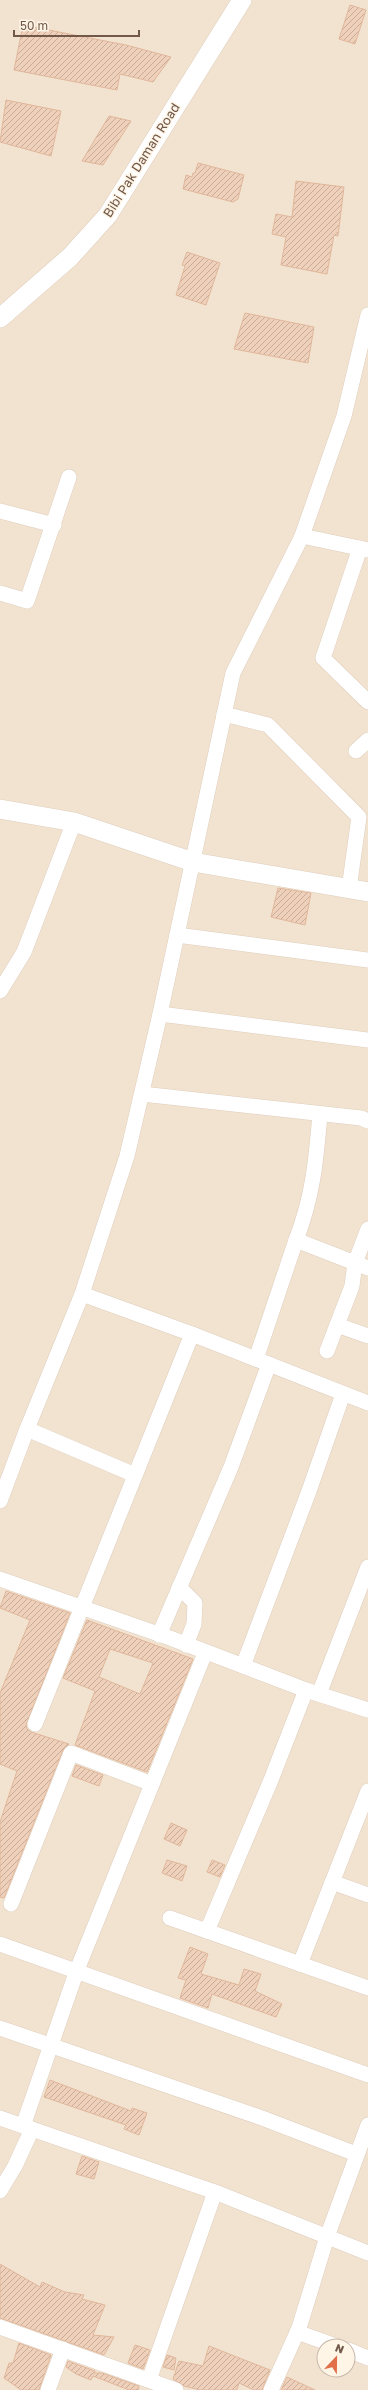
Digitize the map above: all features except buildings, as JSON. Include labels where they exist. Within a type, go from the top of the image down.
[{"type":"street","name":"Bibi Pak Daman Road","points":[[0,318],[70,257],[108,215],[242,0]]},
{"type":"street","points":[[0,1501],[26,1428],[82,1294],[128,1156],[233,673],[302,536],[344,416],[368,315]]},
{"type":"street","points":[[0,593],[26,600],[70,478]]},
{"type":"street","points":[[0,511],[54,525]]},
{"type":"street","points":[[302,536],[364,549],[323,658],[368,702]]},
{"type":"street","points":[[224,714],[268,724],[359,817],[349,889]]},
{"type":"street","points":[[356,751],[368,740]]},
{"type":"street","points":[[0,809],[74,822],[193,862],[368,892]]},
{"type":"street","points":[[0,991],[24,952],[74,822]]},
{"type":"street","points":[[177,935],[368,960]]},
{"type":"street","points":[[160,1014],[368,1040]]},
{"type":"street","points":[[142,1094],[361,1118],[368,1121]]},
{"type":"street","points":[[159,1634],[231,1467],[263,1362],[296,1240],[308,1210],[314,1180],[320,1114]]},
{"type":"street","points":[[327,1351],[361,1266],[368,1229]]},
{"type":"street","points":[[296,1240],[361,1266]]},
{"type":"street","points":[[82,1294],[192,1334],[368,1403]]},
{"type":"street","points":[[337,1325],[368,1336]]},
{"type":"street","points":[[35,1724],[83,1608],[192,1334]]},
{"type":"street","points":[[243,1666],[309,1491],[343,1394]]},
{"type":"street","points":[[26,1428],[135,1476]]},
{"type":"street","points":[[207,1931],[271,1780],[313,1692],[368,1566]]},
{"type":"street","points":[[0,1579],[159,1634],[205,1653],[368,1710]]},
{"type":"street","points":[[179,1587],[195,1603],[194,1624],[186,1644]]},
{"type":"street","points":[[0,2191],[15,2166],[77,1970],[205,1653]]},
{"type":"street","points":[[11,1904],[71,1753],[152,1784]]},
{"type":"street","points":[[300,1964],[366,1800]]},
{"type":"street","points":[[332,1882],[368,1895]]},
{"type":"street","points":[[170,1918],[368,1988]]},
{"type":"street","points":[[0,1944],[77,1970],[368,2075]]},
{"type":"street","points":[[0,2028],[262,2118],[356,2154]]},
{"type":"street","points":[[0,2118],[215,2192],[368,2253]]},
{"type":"street","points":[[271,2390],[297,2332],[327,2237],[356,2154],[368,2125]]},
{"type":"street","points":[[149,2380],[215,2192]]},
{"type":"street","points":[[0,2327],[176,2390]]},
{"type":"street","points":[[297,2332],[316,2339]]},
{"type":"street","points":[[48,2390],[63,2349]]},
{"type":"street","points":[[356,2353],[368,2358]]},
{"type":"shaded area","points":[[0,0],[368,0],[368,2390],[0,2390]]}]
